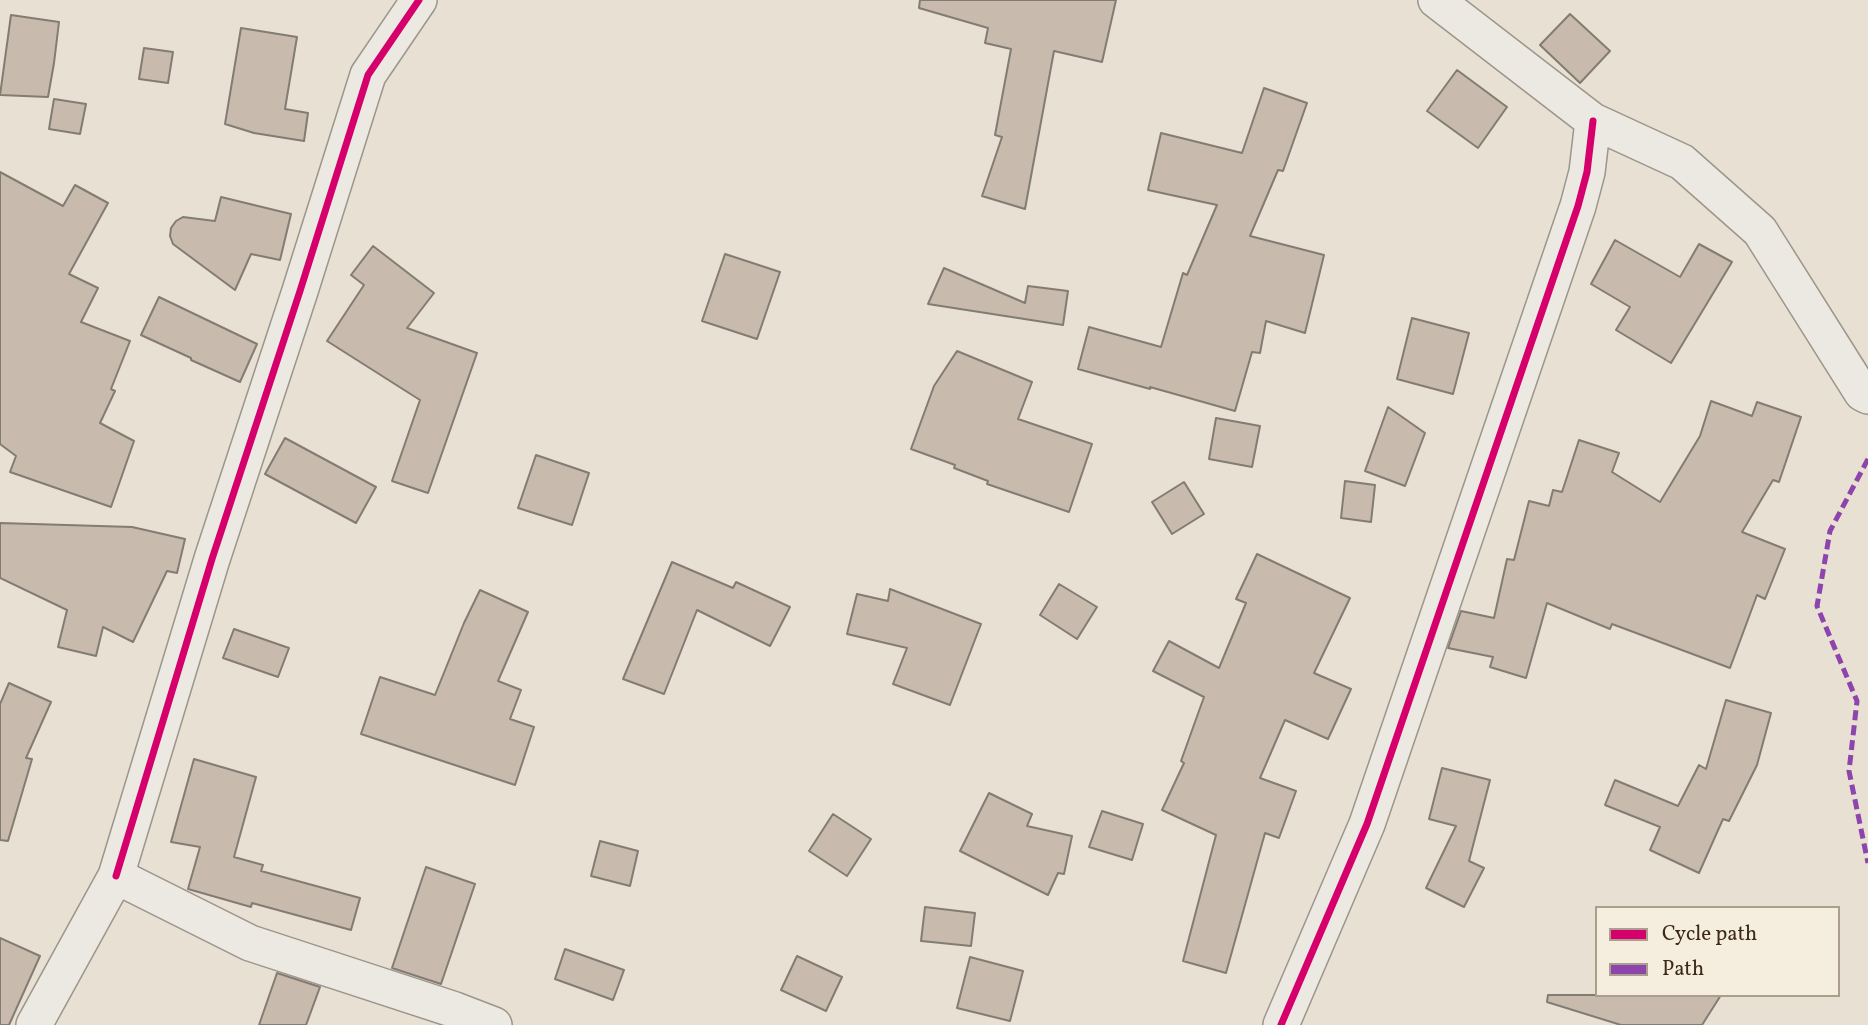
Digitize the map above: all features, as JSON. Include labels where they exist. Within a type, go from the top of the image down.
[{"type":"street","points":[[34,1025],[116,876],[212,559],[368,75],[419,0]]},
{"type":"street","points":[[1436,0],[1593,121],[1682,162],[1760,231],[1862,393],[1868,396]]},
{"type":"street","points":[[1281,1025],[1367,824],[1385,774],[1578,206],[1587,172],[1593,121]]},
{"type":"street","points":[[116,876],[250,943],[494,1025]]},
{"type":"building","points":[[920,0],[1116,0],[1102,62],[1054,51],[1025,209],[982,196],[1002,137],[995,135],[1011,49],[985,43],[988,28],[919,8]]},
{"type":"building","points":[[1570,14],[1610,51],[1580,83],[1540,45]]},
{"type":"building","points":[[11,15],[59,22],[48,97],[0,95]]},
{"type":"building","points":[[241,28],[297,37],[285,109],[308,113],[304,141],[254,133],[225,124]]},
{"type":"building","points":[[144,48],[173,52],[168,83],[139,79]]},
{"type":"building","points":[[1457,70],[1507,107],[1478,148],[1427,111]]},
{"type":"building","points":[[1264,88],[1307,103],[1283,171],[1278,170],[1250,236],[1324,255],[1305,333],[1266,321],[1260,353],[1252,352],[1235,411],[1078,369],[1089,327],[1161,347],[1183,273],[1187,275],[1217,205],[1148,190],[1161,133],[1242,153]]},
{"type":"building","points":[[54,99],[86,104],[80,134],[49,129]]},
{"type":"building","points":[[0,172],[63,206],[75,185],[108,203],[69,274],[98,288],[81,322],[130,341],[111,389],[115,391],[100,423],[134,441],[111,507],[10,472],[16,456],[0,444]]},
{"type":"building","points":[[221,197],[291,214],[280,260],[251,254],[235,290],[173,244],[170,236],[171,228],[183,217],[215,221]]},
{"type":"building","points":[[1615,240],[1680,277],[1699,244],[1732,262],[1671,363],[1616,330],[1630,307],[1591,284]]},
{"type":"building","points":[[373,246],[434,293],[407,328],[477,353],[428,493],[392,481],[420,400],[327,341],[364,285],[351,275]]},
{"type":"building","points":[[725,254],[780,272],[757,339],[702,321]]},
{"type":"building","points":[[944,268],[1025,303],[1028,286],[1068,291],[1063,325],[928,304]]},
{"type":"building","points":[[159,297],[257,344],[240,382],[141,335]]},
{"type":"building","points":[[1412,318],[1469,333],[1453,394],[1397,379]]},
{"type":"building","points":[[957,351],[1032,382],[1018,419],[1092,444],[1069,512],[987,484],[988,481],[954,468],[955,465],[911,449],[934,386]]},
{"type":"building","points":[[1711,401],[1752,416],[1757,402],[1801,417],[1779,482],[1773,480],[1742,532],[1785,549],[1765,599],[1757,595],[1730,668],[1612,624],[1610,629],[1547,603],[1526,678],[1490,667],[1493,657],[1448,648],[1461,611],[1494,618],[1507,559],[1514,560],[1529,501],[1549,506],[1553,490],[1562,492],[1579,440],[1619,453],[1612,472],[1660,502],[1700,436]]},
{"type":"building","points":[[1388,407],[1425,433],[1405,486],[1365,471]]},
{"type":"building","points":[[1216,418],[1260,426],[1252,467],[1209,459]]},
{"type":"building","points":[[285,438],[376,487],[356,523],[265,474]]},
{"type":"building","points":[[536,455],[589,473],[572,525],[518,508]]},
{"type":"building","points":[[1345,481],[1375,485],[1371,522],[1341,518]]},
{"type":"building","points":[[1184,482],[1204,514],[1172,534],[1152,502]]},
{"type":"building","points":[[0,523],[132,527],[185,539],[177,573],[167,571],[133,642],[103,627],[96,656],[58,647],[67,610],[0,578]]},
{"type":"building","points":[[1257,554],[1350,598],[1314,673],[1351,689],[1328,739],[1285,720],[1260,778],[1296,791],[1279,838],[1265,833],[1226,973],[1183,961],[1216,835],[1162,810],[1184,763],[1181,761],[1204,697],[1153,671],[1169,641],[1219,668],[1246,603],[1236,599]]},
{"type":"building","points":[[672,562],[733,588],[736,582],[790,607],[770,646],[697,610],[664,694],[623,679]]},
{"type":"building","points":[[1059,584],[1097,607],[1077,639],[1040,615]]},
{"type":"building","points":[[890,589],[981,624],[950,705],[893,684],[907,648],[847,634],[857,594],[888,601]]},
{"type":"building","points":[[480,590],[528,612],[498,681],[521,690],[510,719],[534,727],[515,785],[361,734],[380,677],[435,695]]},
{"type":"building","points":[[234,629],[289,648],[278,677],[223,658]]},
{"type":"building","points":[[9,683],[51,702],[26,758],[32,759],[8,841],[0,840],[0,704]]},
{"type":"building","points":[[1726,700],[1771,713],[1757,765],[1729,821],[1723,819],[1699,873],[1650,850],[1660,827],[1605,805],[1615,780],[1678,806],[1699,765],[1706,769]]},
{"type":"building","points":[[194,759],[256,777],[234,857],[263,865],[261,871],[360,898],[351,930],[188,889],[200,847],[171,842]]},
{"type":"building","points":[[1442,768],[1490,780],[1469,861],[1484,868],[1464,907],[1426,888],[1456,826],[1429,819]]},
{"type":"building","points":[[989,793],[1032,814],[1027,826],[1072,836],[1064,874],[1058,873],[1048,895],[960,851]]},
{"type":"building","points":[[1102,811],[1143,824],[1132,860],[1089,847]]},
{"type":"building","points":[[833,814],[871,839],[847,876],[809,851]]},
{"type":"building","points":[[600,841],[638,851],[630,886],[591,876]]},
{"type":"building","points":[[426,867],[475,884],[441,984],[392,968]]},
{"type":"building","points":[[925,907],[975,913],[971,946],[921,941]]},
{"type":"building","points":[[0,938],[40,956],[9,1025],[0,1025]]},
{"type":"building","points":[[565,949],[624,970],[613,1000],[555,979]]},
{"type":"building","points":[[797,956],[842,977],[826,1011],[781,990]]},
{"type":"building","points":[[970,957],[1023,971],[1010,1021],[957,1008]]},
{"type":"building","points":[[277,973],[320,987],[306,1025],[259,1025]]},
{"type":"building","points":[[1548,995],[1720,997],[1702,1025],[1621,1025],[1547,1002]]},
{"type":"marked path","points":[[1868,459],[1830,531],[1817,606],[1857,701],[1849,771],[1868,863]]},
{"type":"cycle path","points":[[116,876],[212,559],[368,75],[419,0]]},
{"type":"cycle path","points":[[1281,1025],[1367,824],[1578,206],[1587,172],[1593,121]]}]
